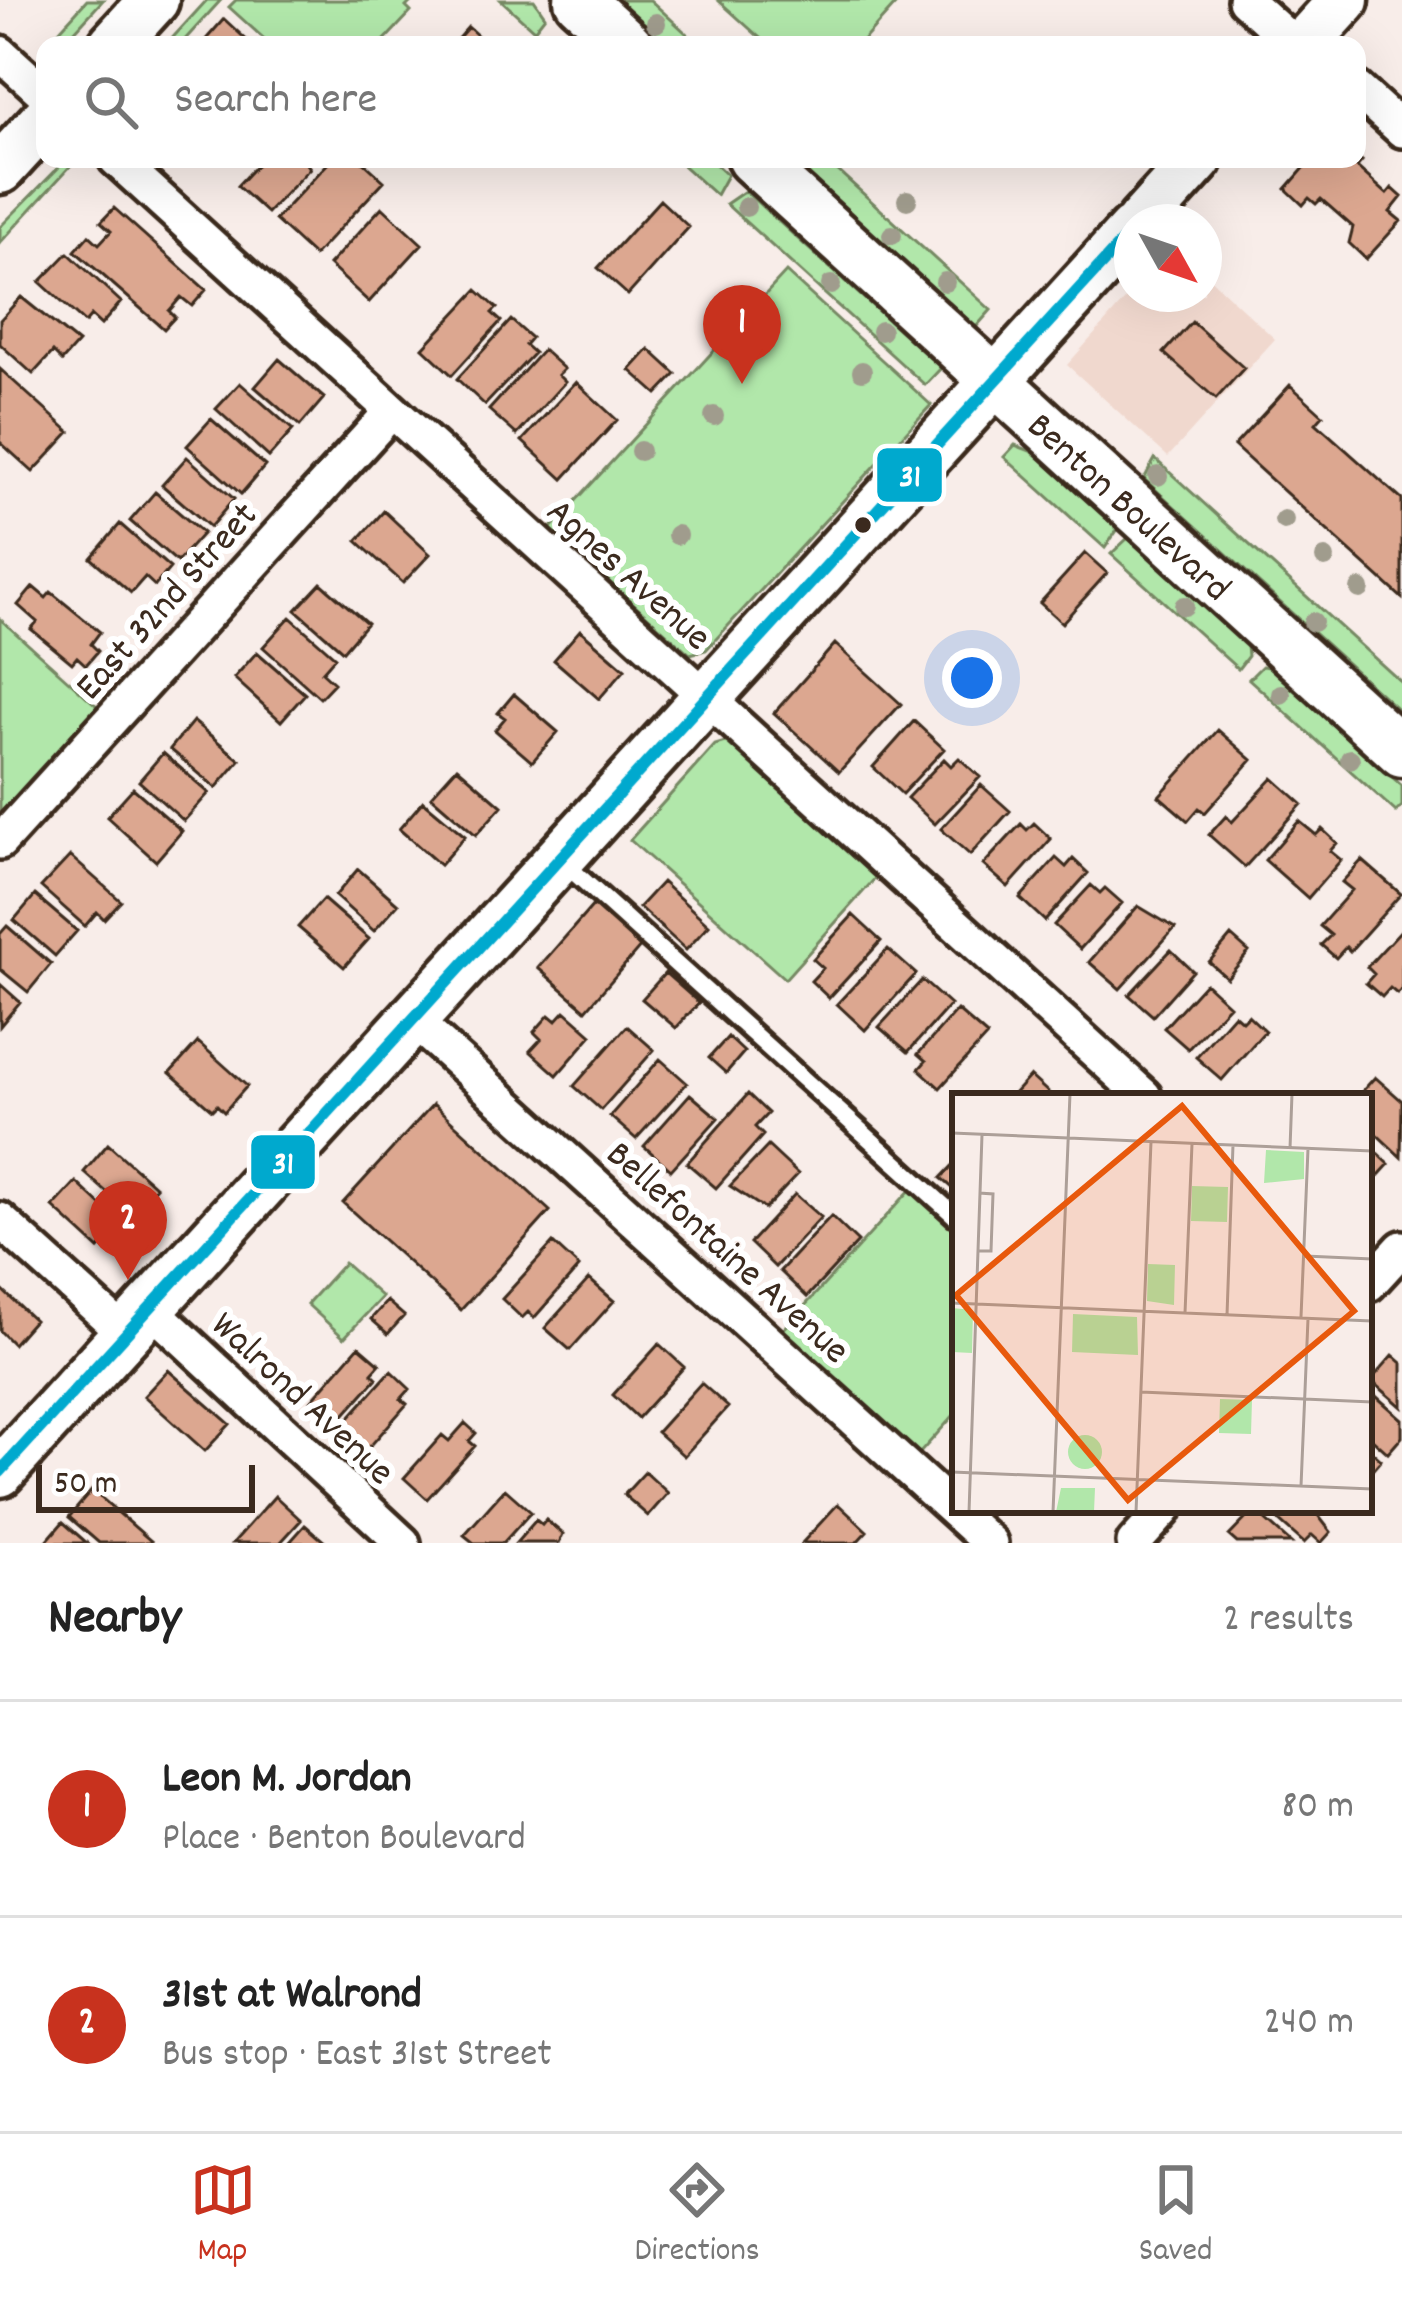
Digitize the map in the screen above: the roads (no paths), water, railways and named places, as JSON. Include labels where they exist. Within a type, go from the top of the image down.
[{"type":"main road","points":[[121,36],[154,0]]},
{"type":"main road","points":[[579,0],[618,36]]},
{"type":"main road","points":[[1308,36],[1344,0]]},
{"type":"main road","points":[[0,169],[36,130]]},
{"type":"main road","name":"Benton Boulevard","points":[[762,168],[1402,752]]},
{"type":"main road","points":[[1157,204],[1190,168]]},
{"type":"main road","points":[[0,1472],[1114,251]]},
{"type":"street","points":[[1245,0],[1288,36]]},
{"type":"street","points":[[0,53],[36,86]]},
{"type":"street","points":[[1366,97],[1402,130]]},
{"type":"street","name":"Agnes Avenue","points":[[126,168],[1141,1093]]},
{"type":"street","name":"East 32nd Street","points":[[0,842],[390,413]]},
{"type":"street","name":"Bellefontaine Avenue","points":[[412,1018],[952,1508]]},
{"type":"street","name":"Walrond Avenue","points":[[0,1220],[139,1322],[388,1538]]},
{"type":"street","points":[[1372,1281],[1402,1248]]},
{"type":"street","name":"Bellefontaine Avenue","points":[[957,1513],[990,1543]]},
{"type":"street","points":[[1134,1543],[1161,1513]]},
{"type":"lane","points":[[559,858],[952,1213]]},
{"type":"place","name":"Leon M. Jordan","points":[[742,384]]},
{"type":"place","name":"31st at Walrond","points":[[128,1280]]}]
